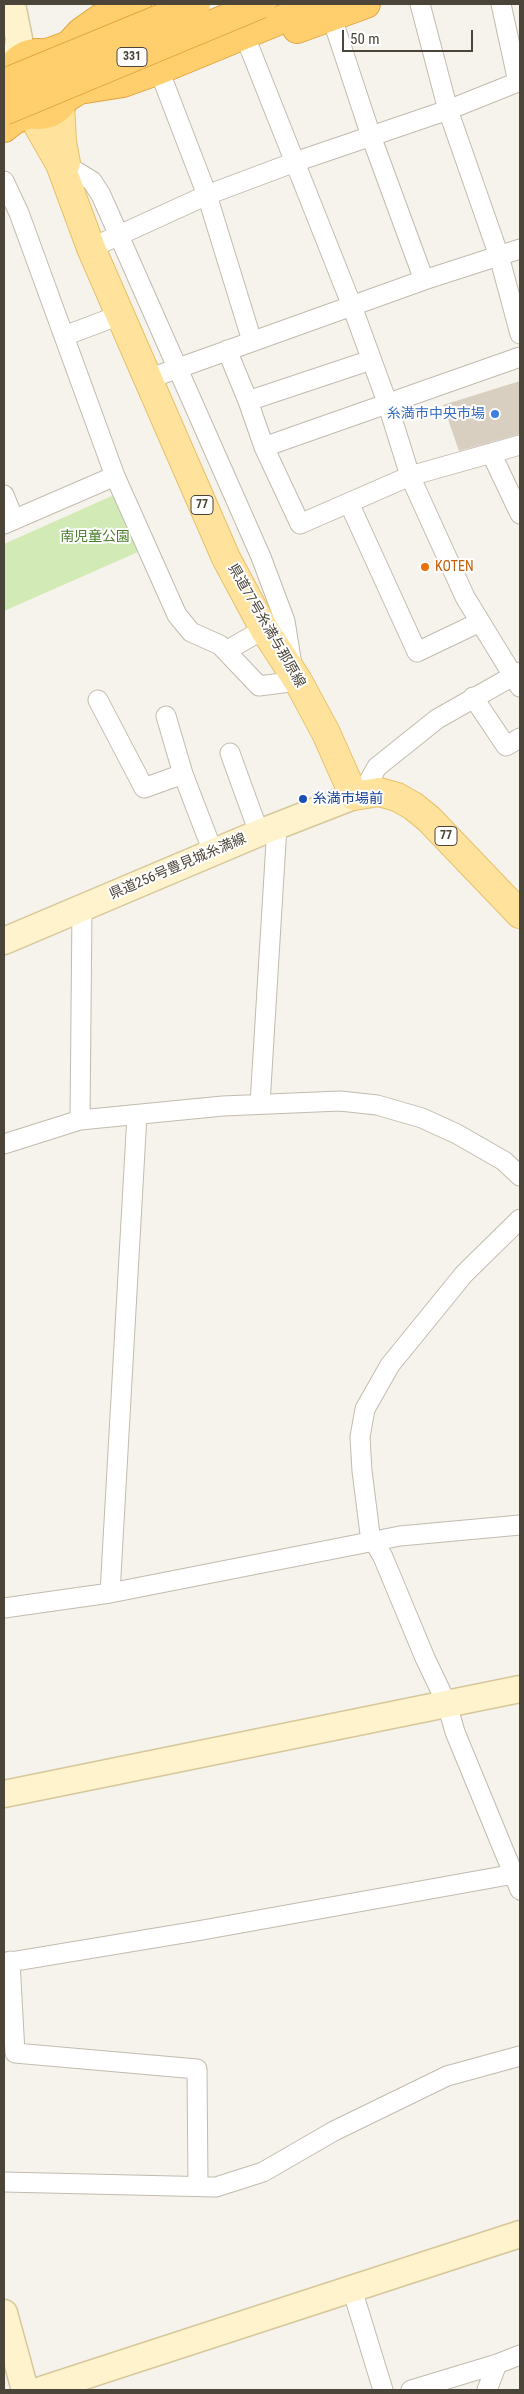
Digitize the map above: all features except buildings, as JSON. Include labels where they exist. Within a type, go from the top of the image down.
[{"type":"highway","name":"331","points":[[8,71],[196,4]]},
{"type":"highway","name":"331","points":[[22,113],[261,4]]},
{"type":"highway","points":[[4,128],[22,113],[47,114],[79,90],[123,83],[325,11],[366,4]]},
{"type":"highway","points":[[22,113],[9,96],[6,87],[8,71],[24,55],[34,52],[46,53],[69,45],[81,32],[101,18],[132,5]]},
{"type":"highway","points":[[169,66],[248,44],[325,11]]},
{"type":"highway","points":[[46,53],[60,62],[66,70],[69,79],[63,102]]},
{"type":"main road","name":"県道77号糸満与那原線","points":[[63,102],[62,142],[75,201]]},
{"type":"main road","name":"県道77号糸満与那原線","points":[[22,113],[60,164],[120,315],[226,558],[264,629],[296,677],[358,796]]},
{"type":"main road","name":"77","points":[[358,796],[379,792],[397,797],[413,806],[429,819],[520,914]]},
{"type":"street","points":[[13,4],[46,53]]},
{"type":"street","points":[[8,71],[19,39],[13,4]]},
{"type":"street","points":[[420,4],[448,110],[500,256],[520,334]]},
{"type":"street","points":[[92,248],[120,237],[207,195],[295,162],[448,110],[518,82],[501,4]]},
{"type":"street","points":[[325,11],[424,280]]},
{"type":"street","points":[[248,44],[352,306],[387,402],[410,476],[465,597],[518,678],[473,697],[436,719],[377,767],[358,796]]},
{"type":"street","points":[[169,66],[252,341]]},
{"type":"street","points":[[4,182],[11,217],[64,336],[115,476],[177,615],[191,632],[220,645],[259,686],[296,677],[282,612],[261,558],[120,237],[101,195],[92,181],[66,165]]},
{"type":"street","points":[[148,379],[424,280],[520,249]]},
{"type":"street","points":[[64,336],[120,315]]},
{"type":"street","points":[[227,350],[264,447],[300,524],[410,476],[520,445]]},
{"type":"street","points":[[264,447],[387,402],[520,357]]},
{"type":"street","points":[[248,401],[372,360]]},
{"type":"street","points":[[492,453],[520,514]]},
{"type":"street","points":[[4,495],[9,522],[115,476]]},
{"type":"street","points":[[349,503],[417,652],[480,622]]},
{"type":"street","points":[[226,651],[264,629]]},
{"type":"street","points":[[473,697],[506,746],[520,738]]},
{"type":"street","points":[[98,700],[144,788],[183,774]]},
{"type":"street","points":[[166,716],[183,774],[213,852]]},
{"type":"street","points":[[230,753],[268,829],[260,1104]]},
{"type":"street","name":"県道256号豊見城糸満線","points":[[4,941],[268,829],[358,796]]},
{"type":"street","points":[[80,1120],[82,907]]},
{"type":"street","points":[[4,1144],[80,1120],[223,1106],[340,1101],[377,1105],[422,1118],[457,1134],[504,1161],[520,1176]]},
{"type":"street","points":[[110,1593],[137,1115]]},
{"type":"street","points":[[198,2185],[197,2069],[15,2053],[7,1962],[518,1879],[455,1732],[447,1704],[425,1658],[368,1524],[360,1451],[362,1423],[369,1398],[390,1365],[464,1274],[520,1219]]},
{"type":"street","points":[[4,1608],[110,1593],[425,1533],[520,1525]]},
{"type":"street","points":[[4,1794],[520,1689]]},
{"type":"street","points":[[4,2182],[198,2185],[216,2187],[264,2172],[334,2131],[448,2076],[520,2056]]},
{"type":"street","points":[[41,2390],[520,2234]]},
{"type":"street","points":[[352,2289],[383,2390]]},
{"type":"street","points":[[4,2313],[25,2390]]},
{"type":"street","points":[[411,2390],[497,2364],[520,2355]]},
{"type":"street","points":[[487,2390],[497,2364]]},
{"type":"green space","name":"南児童公園","points":[[114,495],[138,552],[4,611],[4,544]]},
{"type":"place","name":"糸満市中央市場","points":[[495,414]]},
{"type":"place","name":"KOTEN","points":[[425,567]]},
{"type":"place","name":"糸満市場前","points":[[303,799]]}]
